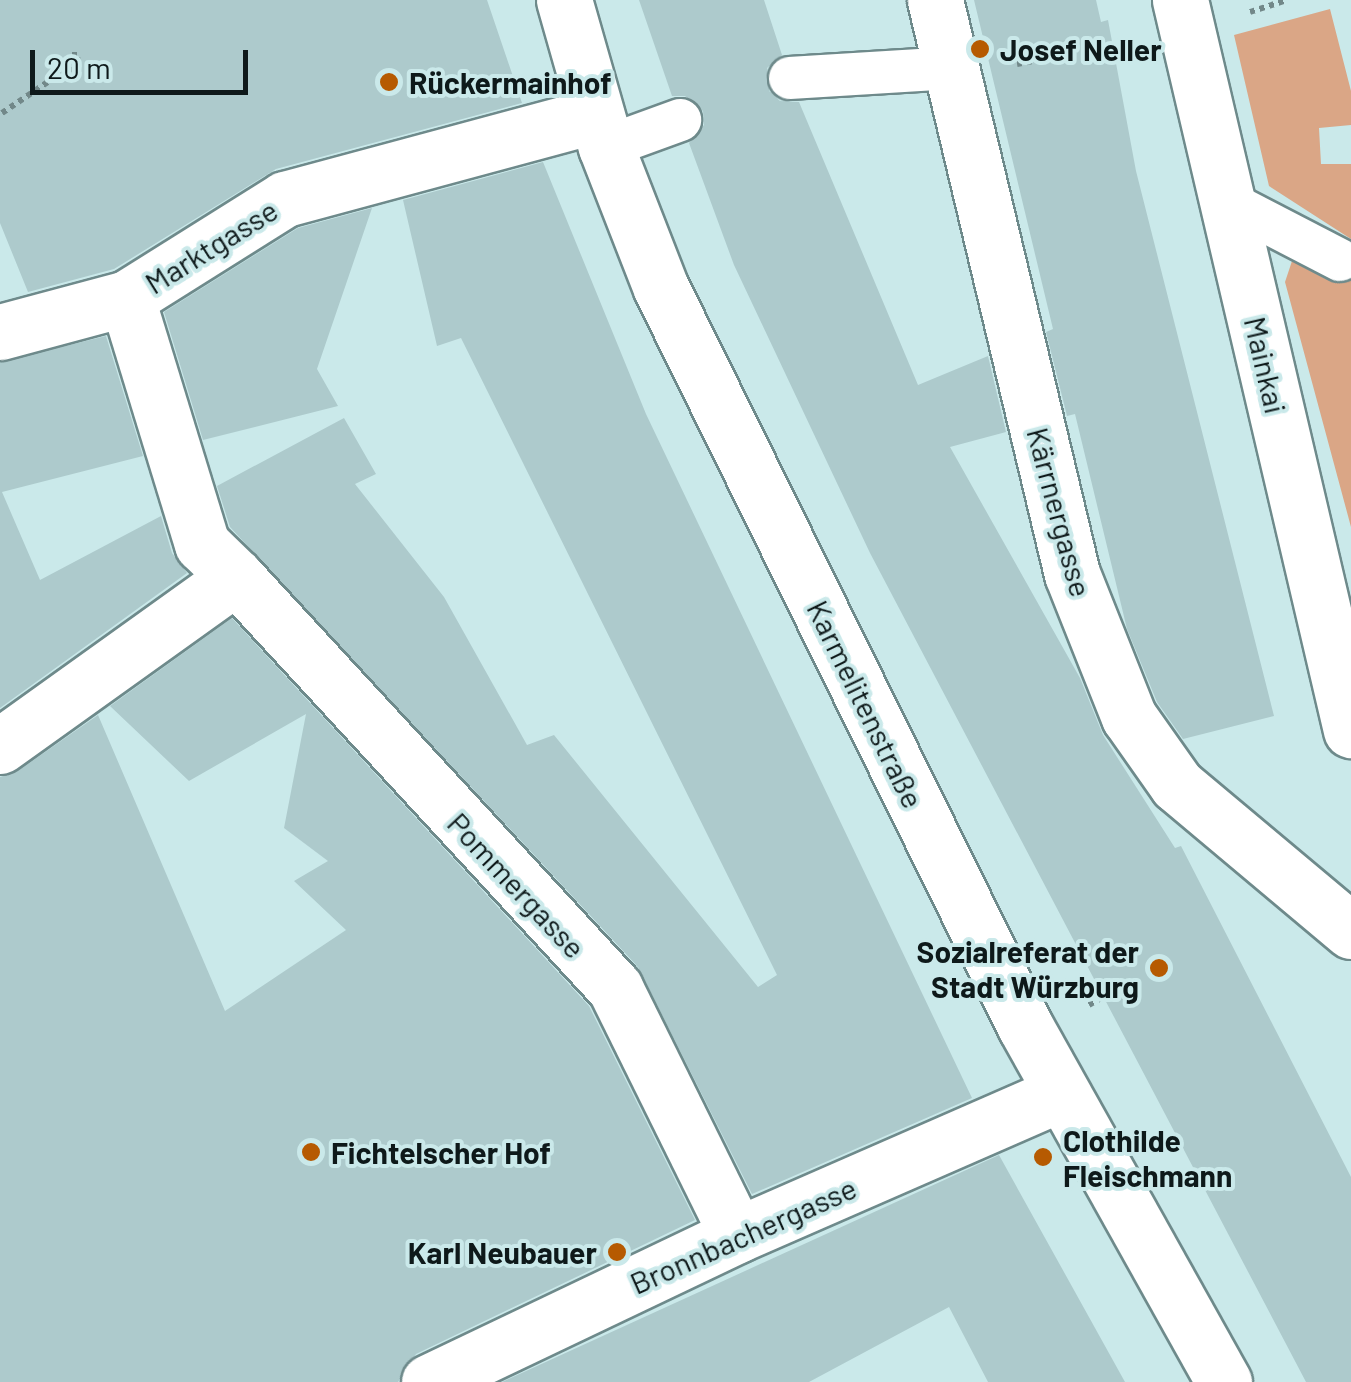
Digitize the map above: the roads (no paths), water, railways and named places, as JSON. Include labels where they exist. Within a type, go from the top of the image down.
[{"type":"street","name":"Karmelitenstraße","points":[[564,0],[601,131],[661,288],[1060,1094],[1224,1382]]},
{"type":"street","name":"Kärrnergasse","points":[[936,0],[1072,574],[1129,717],[1176,786],[1351,931]]},
{"type":"street","name":"Mainkai","points":[[1180,0],[1351,730]]},
{"type":"street","name":"Marktgasse","points":[[0,332],[127,298],[285,199],[601,131]]},
{"type":"street","name":"Pommergasse","points":[[127,298],[202,544],[615,988],[737,1234]]},
{"type":"street","points":[[0,746],[236,577]]},
{"type":"street","name":"Bronnbachergasse","points":[[429,1382],[737,1234],[1060,1094]]},
{"type":"lane","points":[[790,78],[952,68]]},
{"type":"lane","points":[[601,131],[680,120]]},
{"type":"lane","points":[[1228,202],[1340,260]]},
{"type":"place","name":"Josef Neller","points":[[980,49]]},
{"type":"place","name":"Rückermainhof","points":[[389,82]]},
{"type":"place","name":"Sozialreferat der Stadt Würzburg","points":[[1159,968]]},
{"type":"place","name":"Fichtelscher Hof","points":[[311,1152]]},
{"type":"place","name":"Clothilde Fleischmann","points":[[1043,1157]]},
{"type":"place","name":"Karl Neubauer","points":[[617,1252]]}]
